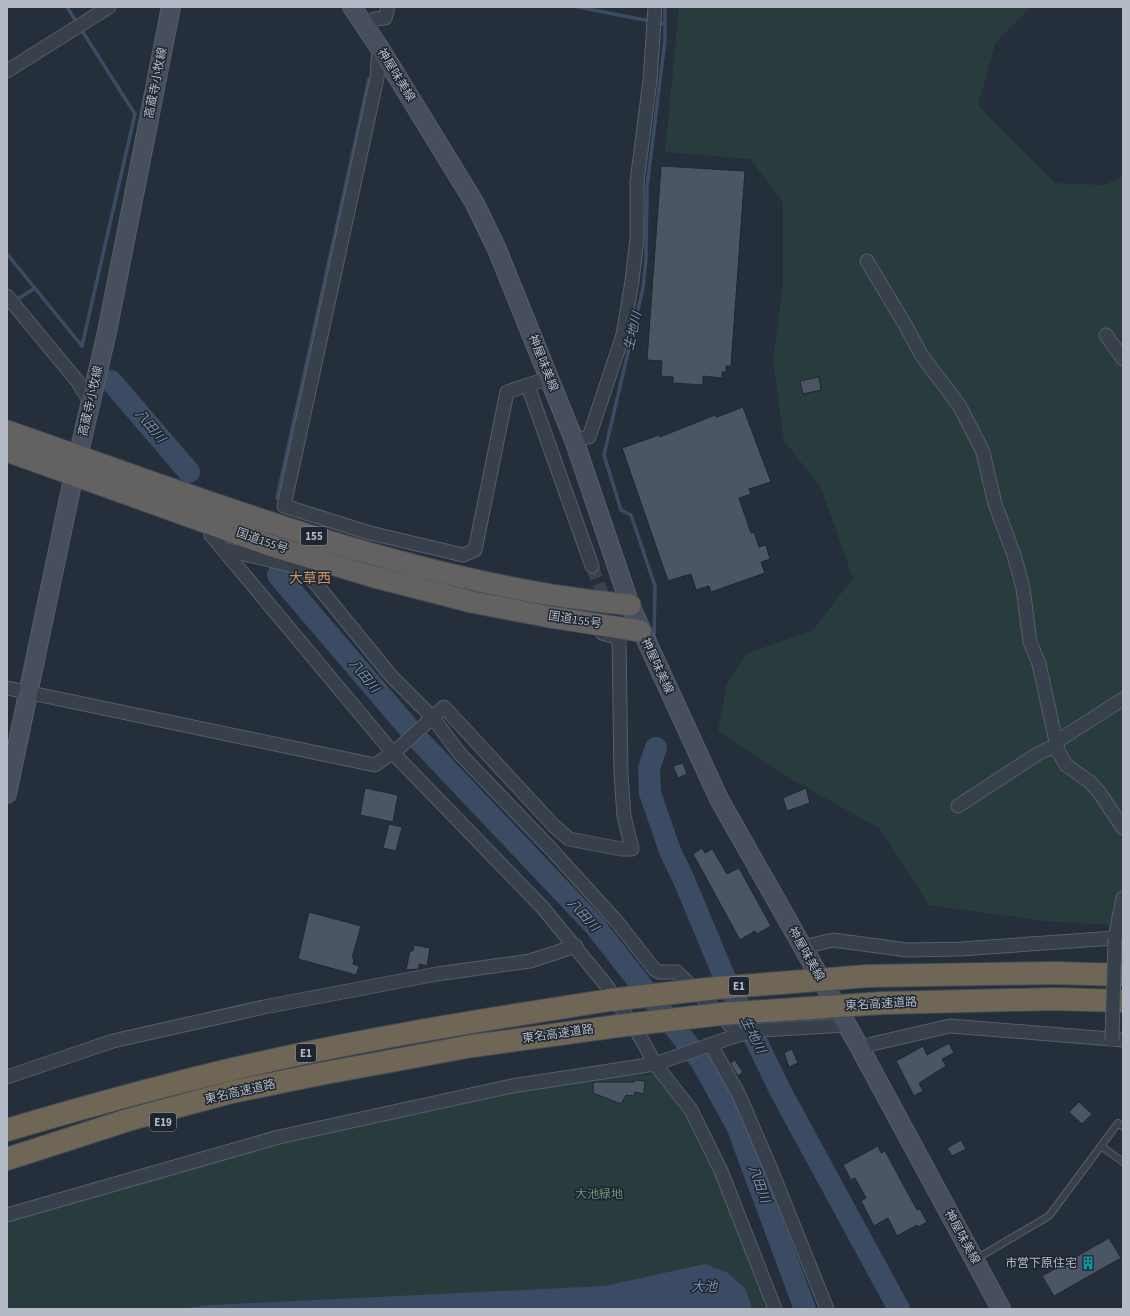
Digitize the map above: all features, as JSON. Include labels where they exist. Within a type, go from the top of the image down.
[{"type":"highway","name":"国道155号","points":[[7,431],[76,465],[298,561],[371,576],[472,602],[550,617],[640,631]]},
{"type":"highway","name":"国道155号","points":[[7,451],[76,465],[378,555],[479,580],[552,595],[630,605]]},
{"type":"highway","name":"東名高速道路","points":[[7,1130],[123,1096],[229,1070],[316,1051],[468,1022],[610,1000],[716,988],[868,976],[1054,973],[1123,975]]},
{"type":"highway","name":"東名高速道路","points":[[7,1159],[128,1120],[232,1092],[472,1046],[618,1026],[721,1014],[883,1003],[1055,999],[1123,1002]]},
{"type":"highway","name":"E19","points":[[7,1172],[320,1074]]},
{"type":"main road","name":"高蔵寺小牧線","points":[[7,794],[76,465],[107,332],[171,7]]},
{"type":"main road","name":"神屋味美線","points":[[352,7],[379,47],[474,202],[496,247],[574,440],[640,631],[718,798],[860,1048],[1001,1309]]},
{"type":"street","points":[[7,71],[109,7]]},
{"type":"street","points":[[367,29],[374,19],[385,18],[388,7]]},
{"type":"street","points":[[574,440],[589,436],[622,335],[637,238],[637,182],[650,80],[655,7]]},
{"type":"street","points":[[379,47],[377,78],[284,506],[370,533],[463,555],[475,550],[507,392],[549,378]]},
{"type":"street","points":[[867,262],[922,356],[959,405],[983,452],[995,504],[1014,555],[1023,588],[1030,642],[1039,664],[1057,747],[1066,765],[1090,782],[1099,792],[1123,828]]},
{"type":"street","points":[[7,296],[78,382],[91,402]]},
{"type":"street","points":[[1106,335],[1123,359]]},
{"type":"street","points":[[528,386],[592,566]]},
{"type":"street","points":[[211,523],[210,535],[396,750],[543,908],[576,946],[606,985],[641,1038],[655,1064],[695,1117],[720,1170],[775,1309]]},
{"type":"street","points":[[7,688],[375,765],[396,750],[444,707],[554,826],[569,839],[621,849],[632,849],[624,816],[621,775],[619,638],[608,634],[510,618],[365,584],[298,561],[223,549]]},
{"type":"street","points":[[298,561],[392,677],[431,719],[460,754],[602,906],[654,969],[659,972],[676,972],[733,1028],[735,1036]]},
{"type":"street","points":[[958,806],[1039,753],[1050,748],[1057,747],[1123,699]]},
{"type":"street","points":[[860,1048],[950,1026],[1117,1040],[1119,938],[1123,898]]},
{"type":"street","points":[[802,947],[833,940],[907,950],[961,949],[1119,938]]},
{"type":"street","points":[[7,1077],[113,1041],[264,1007],[437,974],[530,961],[576,946]]},
{"type":"street","points":[[7,1215],[280,1136],[512,1086],[655,1064],[735,1036],[761,1030],[847,1025]]},
{"type":"street","points":[[711,1045],[739,1095],[772,1172],[827,1309]]},
{"type":"lane","points":[[974,1260],[1050,1216],[1118,1123],[1123,1127]]},
{"type":"lane","points":[[1101,1146],[1123,1162]]},
{"type":"green space","points":[[679,7],[1031,7],[996,42],[978,105],[1055,183],[1106,185],[1123,175],[1123,926],[1044,921],[929,905],[880,829],[793,780],[718,731],[726,686],[746,654],[813,630],[853,578],[821,488],[784,441],[773,360],[783,284],[783,202],[750,159],[665,152]]},
{"type":"green space","name":"大池緑地","points":[[661,1074],[689,1112],[718,1172],[770,1309],[7,1309],[7,1221],[281,1141],[512,1091],[593,1078]]},
{"type":"water","name":"大池","points":[[705,1264],[728,1273],[745,1288],[752,1309],[178,1309],[210,1305],[604,1286]]},
{"type":"building","points":[[661,166],[745,171],[731,366],[726,366],[726,372],[722,372],[722,378],[703,376],[703,385],[673,383],[673,377],[661,376],[662,361],[647,360]]},
{"type":"building","points":[[819,377],[821,390],[803,394],[800,381]]},
{"type":"building","points":[[743,407],[771,482],[749,489],[751,494],[739,498],[751,533],[754,532],[759,547],[766,545],[770,559],[761,562],[765,573],[711,592],[709,586],[696,590],[691,574],[668,581],[622,448],[659,435],[660,437],[715,415],[716,417],[720,416]]},
{"type":"building","points":[[683,763],[687,774],[678,778],[673,766]]},
{"type":"building","points":[[365,788],[398,795],[393,822],[360,815]]},
{"type":"building","points":[[806,788],[810,803],[787,811],[783,798]]},
{"type":"building","points":[[389,824],[402,827],[396,851],[383,848]]},
{"type":"building","points":[[702,848],[705,853],[712,849],[713,850],[727,874],[739,868],[771,926],[757,934],[755,931],[740,940],[693,854]]},
{"type":"building","points":[[309,912],[361,926],[352,958],[354,959],[353,964],[359,966],[356,975],[298,959]]},
{"type":"building","points":[[414,945],[430,948],[427,966],[419,964],[419,969],[406,970],[410,951],[413,951]]},
{"type":"building","points":[[949,1043],[954,1053],[942,1059],[946,1066],[919,1083],[923,1091],[914,1096],[896,1061],[923,1046],[927,1055]]},
{"type":"building","points":[[792,1049],[798,1063],[789,1067],[784,1053]]},
{"type":"building","points":[[735,1060],[743,1072],[738,1076],[730,1063]]},
{"type":"building","points":[[635,1080],[645,1081],[644,1094],[635,1092],[634,1096],[626,1095],[621,1104],[593,1093],[593,1082],[634,1082]]},
{"type":"building","points":[[1079,1102],[1092,1114],[1082,1124],[1069,1112]]},
{"type":"building","points":[[961,1140],[966,1149],[952,1156],[947,1148]]},
{"type":"building","points":[[878,1146],[881,1153],[885,1151],[917,1210],[920,1209],[927,1222],[918,1227],[917,1225],[897,1236],[888,1218],[874,1226],[861,1201],[866,1198],[855,1178],[851,1180],[843,1165]]},
{"type":"building","name":"市営下原住宅","points":[[1109,1238],[1121,1258],[1054,1296],[1042,1276]]},
{"type":"waterway","points":[[67,7],[135,114],[82,346]]},
{"type":"waterway","points":[[578,7],[665,24]]},
{"type":"waterway","name":"生地川","points":[[654,641],[655,586],[631,515],[621,510],[604,455],[643,288],[646,258],[647,187],[665,40],[665,7]]},
{"type":"waterway","points":[[277,498],[369,79]]},
{"type":"waterway","name":"八田川","points":[[7,254],[82,346]]},
{"type":"waterway","points":[[7,306],[35,288]]},
{"type":"waterway","name":"八田川","points":[[111,381],[189,472]]},
{"type":"waterway","name":"八田川","points":[[278,575],[418,739],[595,926],[701,1061],[737,1126],[805,1309]]},
{"type":"waterway","name":"生地川","points":[[656,748],[649,768],[650,793],[670,851],[684,880],[721,969],[781,1092],[899,1309]]},
{"type":"tunnel","points":[[592,566],[617,632]]},
{"type":"place","name":"市営下原住宅","points":[[1088,1263]]},
{"type":"district","name":"大草西","points":[[310,579]]}]
